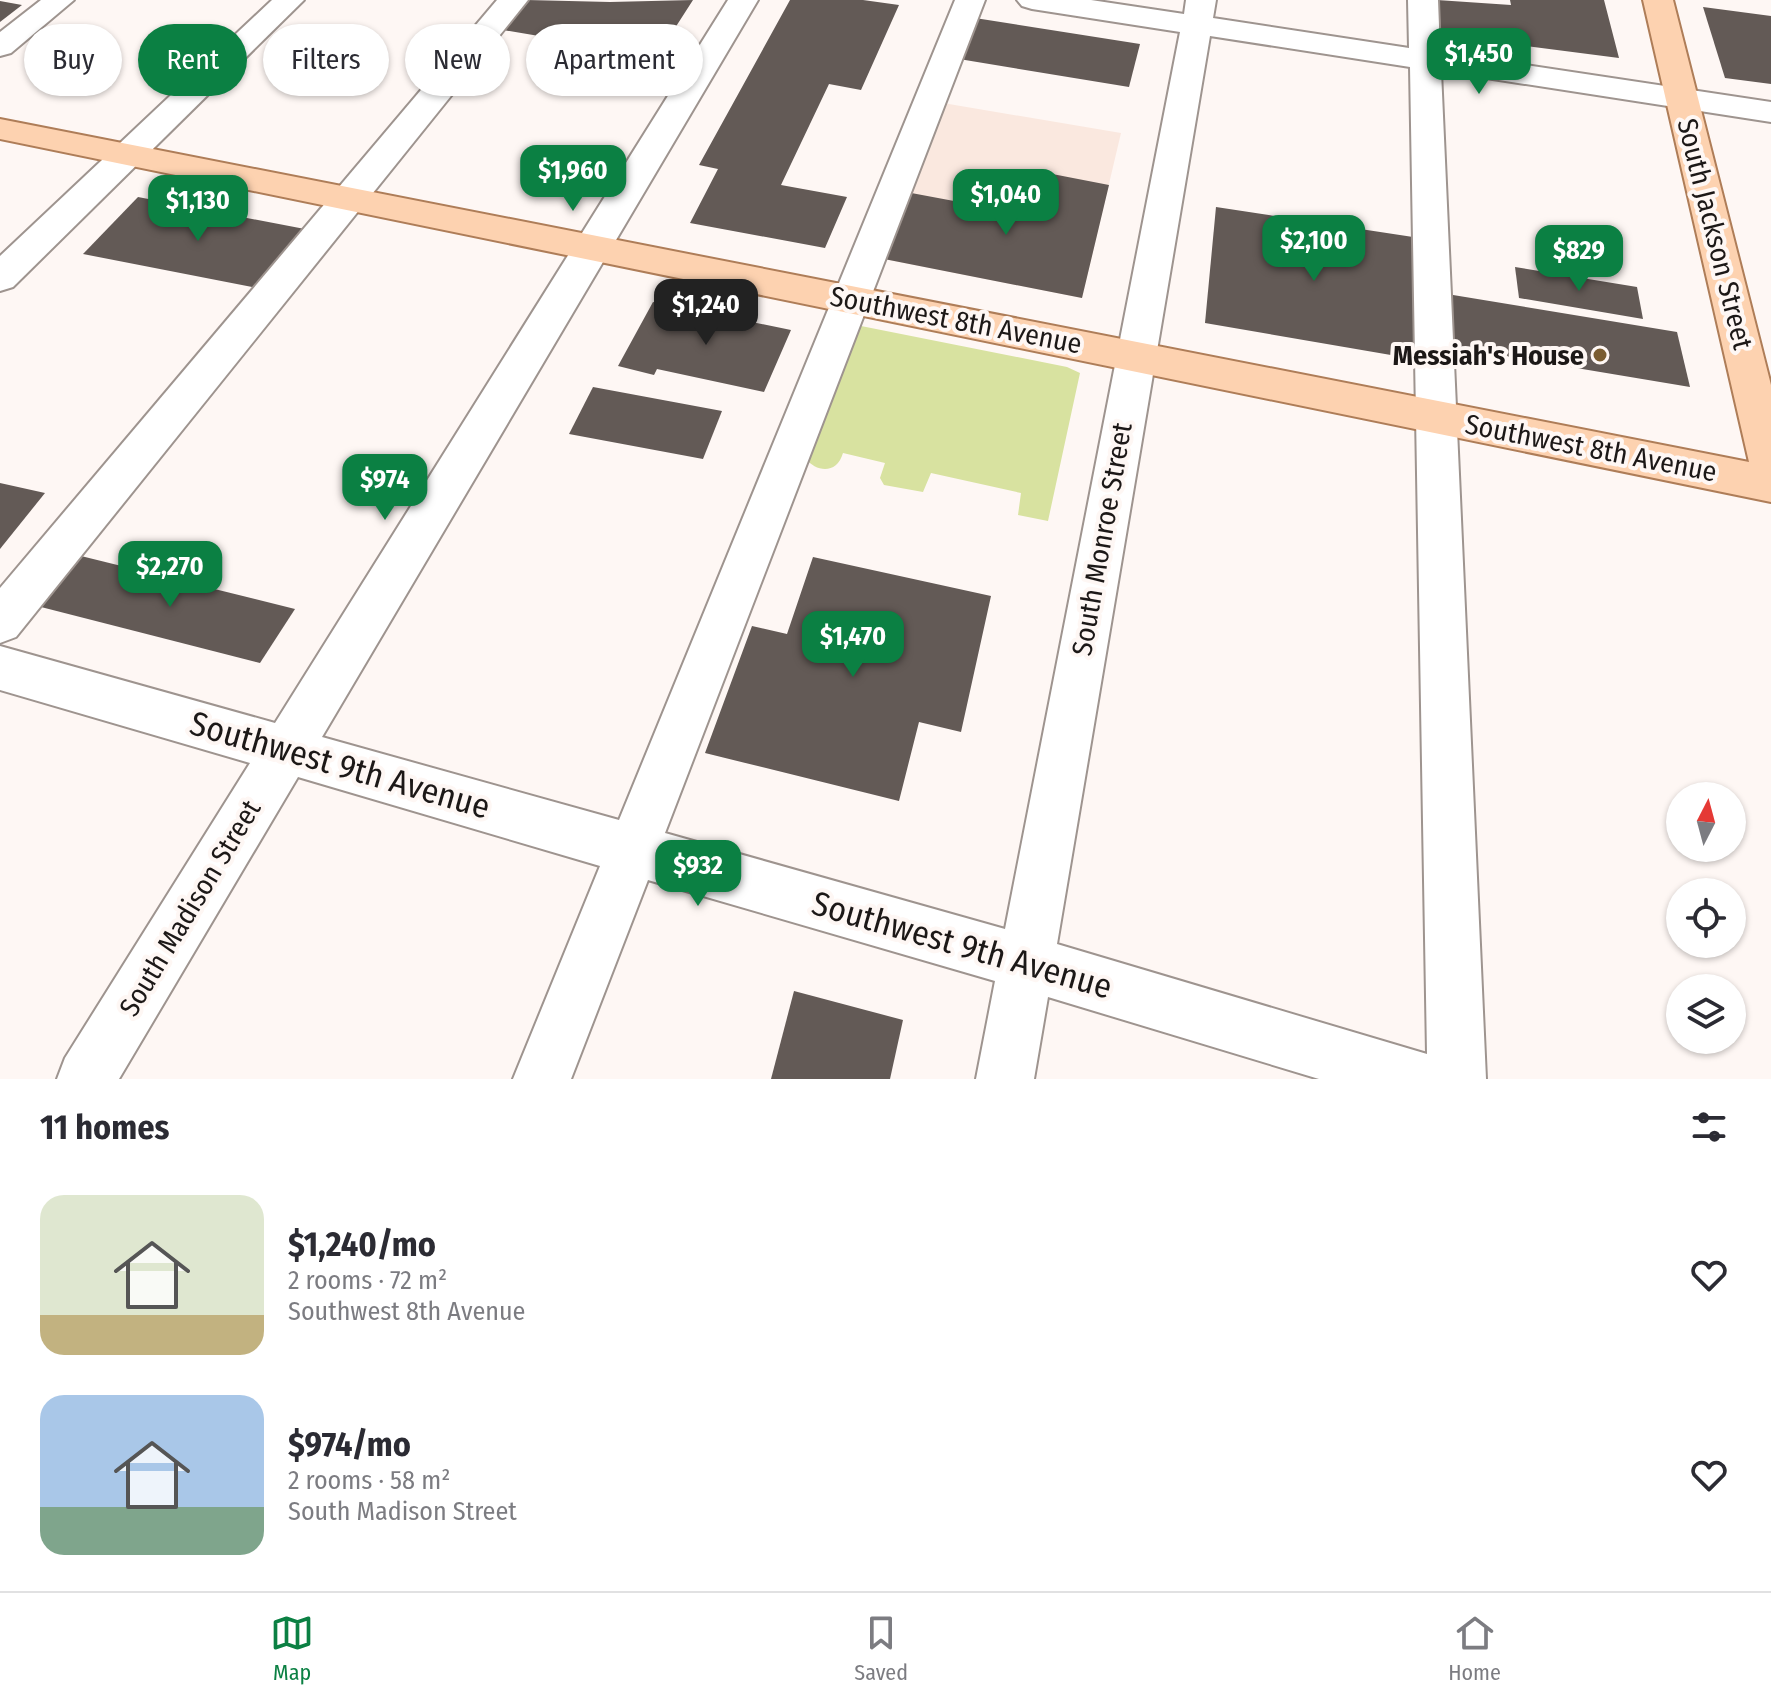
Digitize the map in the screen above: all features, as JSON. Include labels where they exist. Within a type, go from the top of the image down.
[{"type":"main road","name":"South Jackson Street","points":[[1658,0],[1771,467]]},
{"type":"main road","name":"Southwest 8th Avenue","points":[[0,129],[1771,484]]},
{"type":"street","points":[[0,47],[59,0]]},
{"type":"street","points":[[0,278],[289,0]]},
{"type":"street","points":[[0,622],[513,0]]},
{"type":"street","name":"South Madison Street","points":[[86,1079],[743,0]]},
{"type":"street","points":[[542,1079],[970,0]]},
{"type":"street","points":[[1032,0],[1198,13],[1424,60],[1771,112]]},
{"type":"street","points":[[1423,0],[1457,1079]]},
{"type":"street","name":"South Monroe Street","points":[[1005,1079],[1198,13]]},
{"type":"street","name":"Southwest 9th Avenue","points":[[0,668],[1027,963],[1416,1079]]},
{"type":"shaded area","points":[[943,103],[1121,133],[1082,298],[879,258]]},
{"type":"green space","points":[[861,326],[1067,367],[1080,373],[1048,521],[1018,515],[1021,493],[931,473],[923,492],[884,485],[880,478],[885,463],[843,453],[832,468],[821,469],[805,458]]},
{"type":"building","points":[[527,0],[693,0],[678,24],[526,24],[526,34],[510,31],[508,24]]},
{"type":"building","points":[[790,0],[863,0],[899,5],[861,90],[829,84],[781,185],[847,197],[825,248],[690,223],[718,169],[699,165]]},
{"type":"building","points":[[1437,0],[1511,5],[1510,0],[1604,0],[1619,58],[1440,35]]},
{"type":"building","points":[[0,1],[22,5],[0,22]]},
{"type":"building","points":[[1703,7],[1771,16],[1771,84],[1725,78]]},
{"type":"building","points":[[975,18],[1140,44],[1129,87],[959,59]]},
{"type":"building","points":[[1042,172],[1109,185],[1082,298],[879,258],[906,192],[1029,215]]},
{"type":"building","points":[[138,197],[310,230],[262,289],[83,254]]},
{"type":"building","points":[[1216,207],[1413,237],[1420,360],[1205,323]]},
{"type":"building","points":[[1515,267],[1637,287],[1643,319],[1519,298]]},
{"type":"building","points":[[1447,294],[1677,332],[1690,387],[1451,347]]},
{"type":"building","points":[[653,302],[791,330],[764,392],[657,369],[654,375],[618,366]]},
{"type":"building","points":[[593,387],[722,411],[703,459],[569,434]]},
{"type":"building","points":[[0,483],[45,493],[0,549]]},
{"type":"building","points":[[81,556],[295,609],[260,663],[41,607]]},
{"type":"building","points":[[813,557],[991,596],[961,732],[919,722],[899,801],[705,753],[752,626],[787,634]]},
{"type":"building","points":[[794,991],[903,1020],[890,1079],[771,1079]]},
{"type":"place","name":"Messiah's House","points":[[1600,355]]}]
